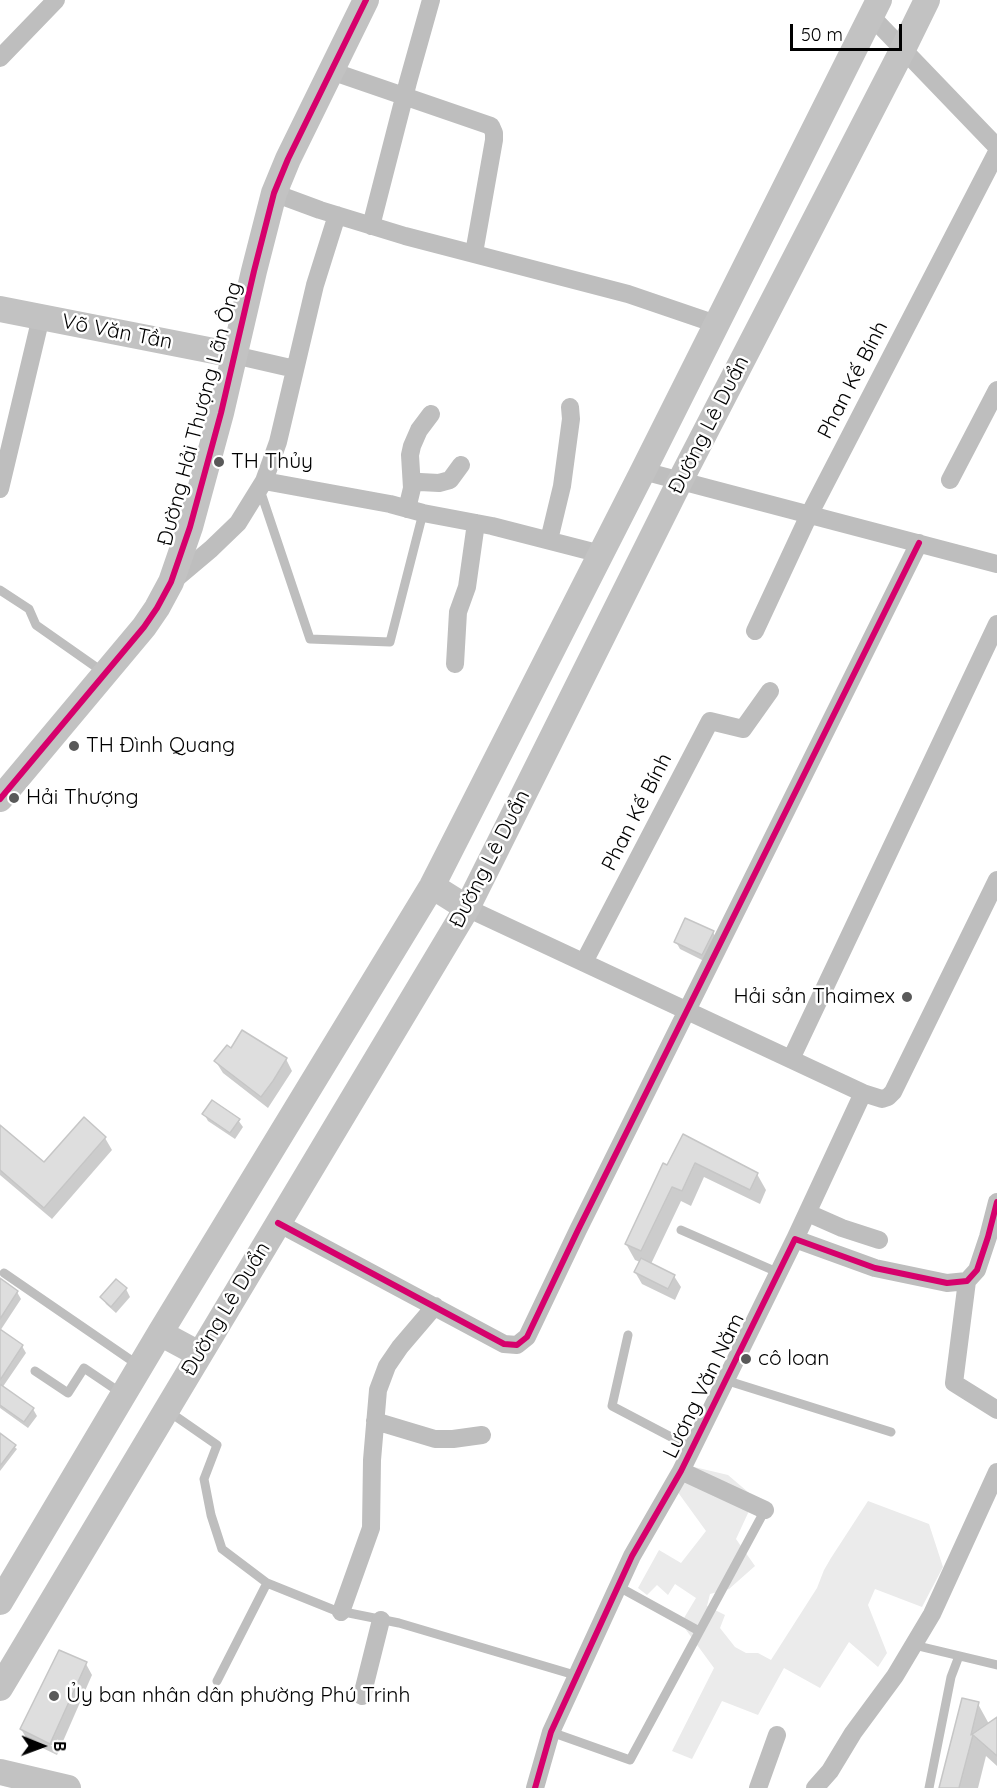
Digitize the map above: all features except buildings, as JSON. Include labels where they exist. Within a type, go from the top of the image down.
[{"type":"main road","name":"Đường Hải Thượng Lãn Ông","points":[[0,798],[144,627],[171,582],[200,490],[274,193],[288,159],[366,0]]},
{"type":"main road","name":"Đường Lê Duẩn","points":[[0,1688],[467,908],[680,481],[927,0]]},
{"type":"main road","name":"Đường Lê Duẩn","points":[[0,1602],[123,1394],[432,886],[875,8]]},
{"type":"main road","name":"Võ Văn Tần","points":[[0,309],[234,355]]},
{"type":"main road","points":[[432,886],[467,908]]},
{"type":"main road","points":[[160,1333],[199,1354]]},
{"type":"main road","points":[[0,1772],[35,1784],[68,1788]]},
{"type":"street","points":[[4,48],[56,0]]},
{"type":"street","points":[[371,226],[431,0]]},
{"type":"street","points":[[875,8],[903,49],[997,149]]},
{"type":"street","points":[[331,71],[491,126],[494,140],[474,253]]},
{"type":"street","name":"Phan Kế Bính","points":[[754,632],[809,514],[997,149]]},
{"type":"street","points":[[274,193],[371,226],[628,294],[716,324]]},
{"type":"street","points":[[171,582],[238,523],[262,485],[280,435],[315,285],[336,215]]},
{"type":"street","points":[[0,489],[6,443],[41,317]]},
{"type":"street","points":[[234,355],[295,369]]},
{"type":"street","points":[[950,480],[997,390]]},
{"type":"street","points":[[549,540],[562,486],[572,419],[570,407]]},
{"type":"street","points":[[415,511],[410,455],[419,430],[431,414]]},
{"type":"street","points":[[412,484],[439,483],[450,480],[461,465]]},
{"type":"street","points":[[643,471],[997,564]]},
{"type":"street","points":[[262,485],[476,523],[600,554]]},
{"type":"street","points":[[455,664],[458,612],[467,587],[476,523]]},
{"type":"street","points":[[278,1223],[504,1344],[518,1345],[528,1337],[578,1230],[919,543]]},
{"type":"street","points":[[791,1059],[997,624]]},
{"type":"street","name":"Phan Kế Bính","points":[[585,963],[710,721],[743,729],[770,691]]},
{"type":"street","points":[[467,908],[863,1093],[882,1099],[893,1092],[997,880]]},
{"type":"street","name":"Lương Văn Năm","points":[[535,1788],[551,1732],[632,1556],[692,1449],[808,1213],[863,1093]]},
{"type":"street","points":[[997,1202],[977,1270],[967,1281],[954,1383],[997,1410]]},
{"type":"street","points":[[808,1213],[842,1228],[879,1240]]},
{"type":"street","points":[[795,1239],[875,1268],[947,1282],[967,1281]]},
{"type":"street","points":[[341,1612],[371,1528],[378,1390],[387,1366],[435,1306]]},
{"type":"street","points":[[375,1421],[435,1439],[482,1435]]},
{"type":"street","points":[[681,1471],[765,1510]]},
{"type":"street","points":[[815,1788],[830,1771],[853,1733],[895,1677],[932,1614],[997,1473]]},
{"type":"street","points":[[362,1696],[381,1620]]},
{"type":"street","points":[[758,1788],[777,1735]]},
{"type":"lane","points":[[262,485],[310,639],[390,642],[415,511]]},
{"type":"lane","points":[[0,590],[29,609],[36,625],[105,673]]},
{"type":"lane","points":[[681,1230],[777,1272]]},
{"type":"lane","points":[[4,1273],[140,1366]]},
{"type":"lane","points":[[628,1335],[612,1406],[692,1449]]},
{"type":"lane","points":[[35,1371],[68,1393],[84,1368],[123,1394]]},
{"type":"lane","points":[[725,1380],[891,1432]]},
{"type":"lane","points":[[166,1410],[217,1445],[204,1479],[211,1515],[222,1549],[267,1583],[341,1612],[399,1623],[578,1676]]},
{"type":"lane","points":[[551,1732],[630,1760],[765,1510]]},
{"type":"lane","points":[[217,1681],[267,1583]]},
{"type":"lane","points":[[619,1587],[699,1631]]},
{"type":"lane","points":[[914,1645],[997,1665]]},
{"type":"lane","points":[[929,1788],[951,1677],[959,1656]]},
{"type":"shaded area","points":[[690,1466],[728,1475],[755,1498],[736,1539],[755,1566],[729,1589],[710,1594],[707,1606],[725,1615],[720,1628],[735,1647],[746,1653],[758,1653],[771,1660],[817,1588],[831,1558],[868,1501],[929,1524],[943,1567],[922,1607],[875,1589],[868,1605],[887,1653],[878,1667],[849,1642],[820,1688],[784,1668],[758,1715],[722,1701],[692,1759],[672,1751],[714,1668],[681,1623],[696,1598],[675,1584],[668,1595],[657,1585],[647,1595],[638,1588],[659,1550],[681,1563],[706,1531],[677,1491]]},
{"type":"cycle path","points":[[0,799],[144,627],[171,582],[190,527],[221,413],[274,193],[288,159],[366,0]]},
{"type":"cycle path","points":[[278,1223],[504,1344],[517,1345],[527,1337],[919,543]]},
{"type":"cycle path","points":[[535,1788],[551,1732],[632,1556],[681,1471],[795,1239],[875,1268],[947,1283],[967,1281],[977,1270],[997,1202]]},
{"type":"place","name":"TH Thủy","points":[[219,462]]},
{"type":"place","name":"TH Đình Quang","points":[[74,746]]},
{"type":"place","name":"Hải Thượng","points":[[14,798]]},
{"type":"place","name":"Hải sản Thaimex","points":[[907,997]]},
{"type":"place","name":"cô loan","points":[[746,1359]]},
{"type":"place","name":"Ủy ban nhân dân phường Phú Trinh","points":[[54,1696]]}]
